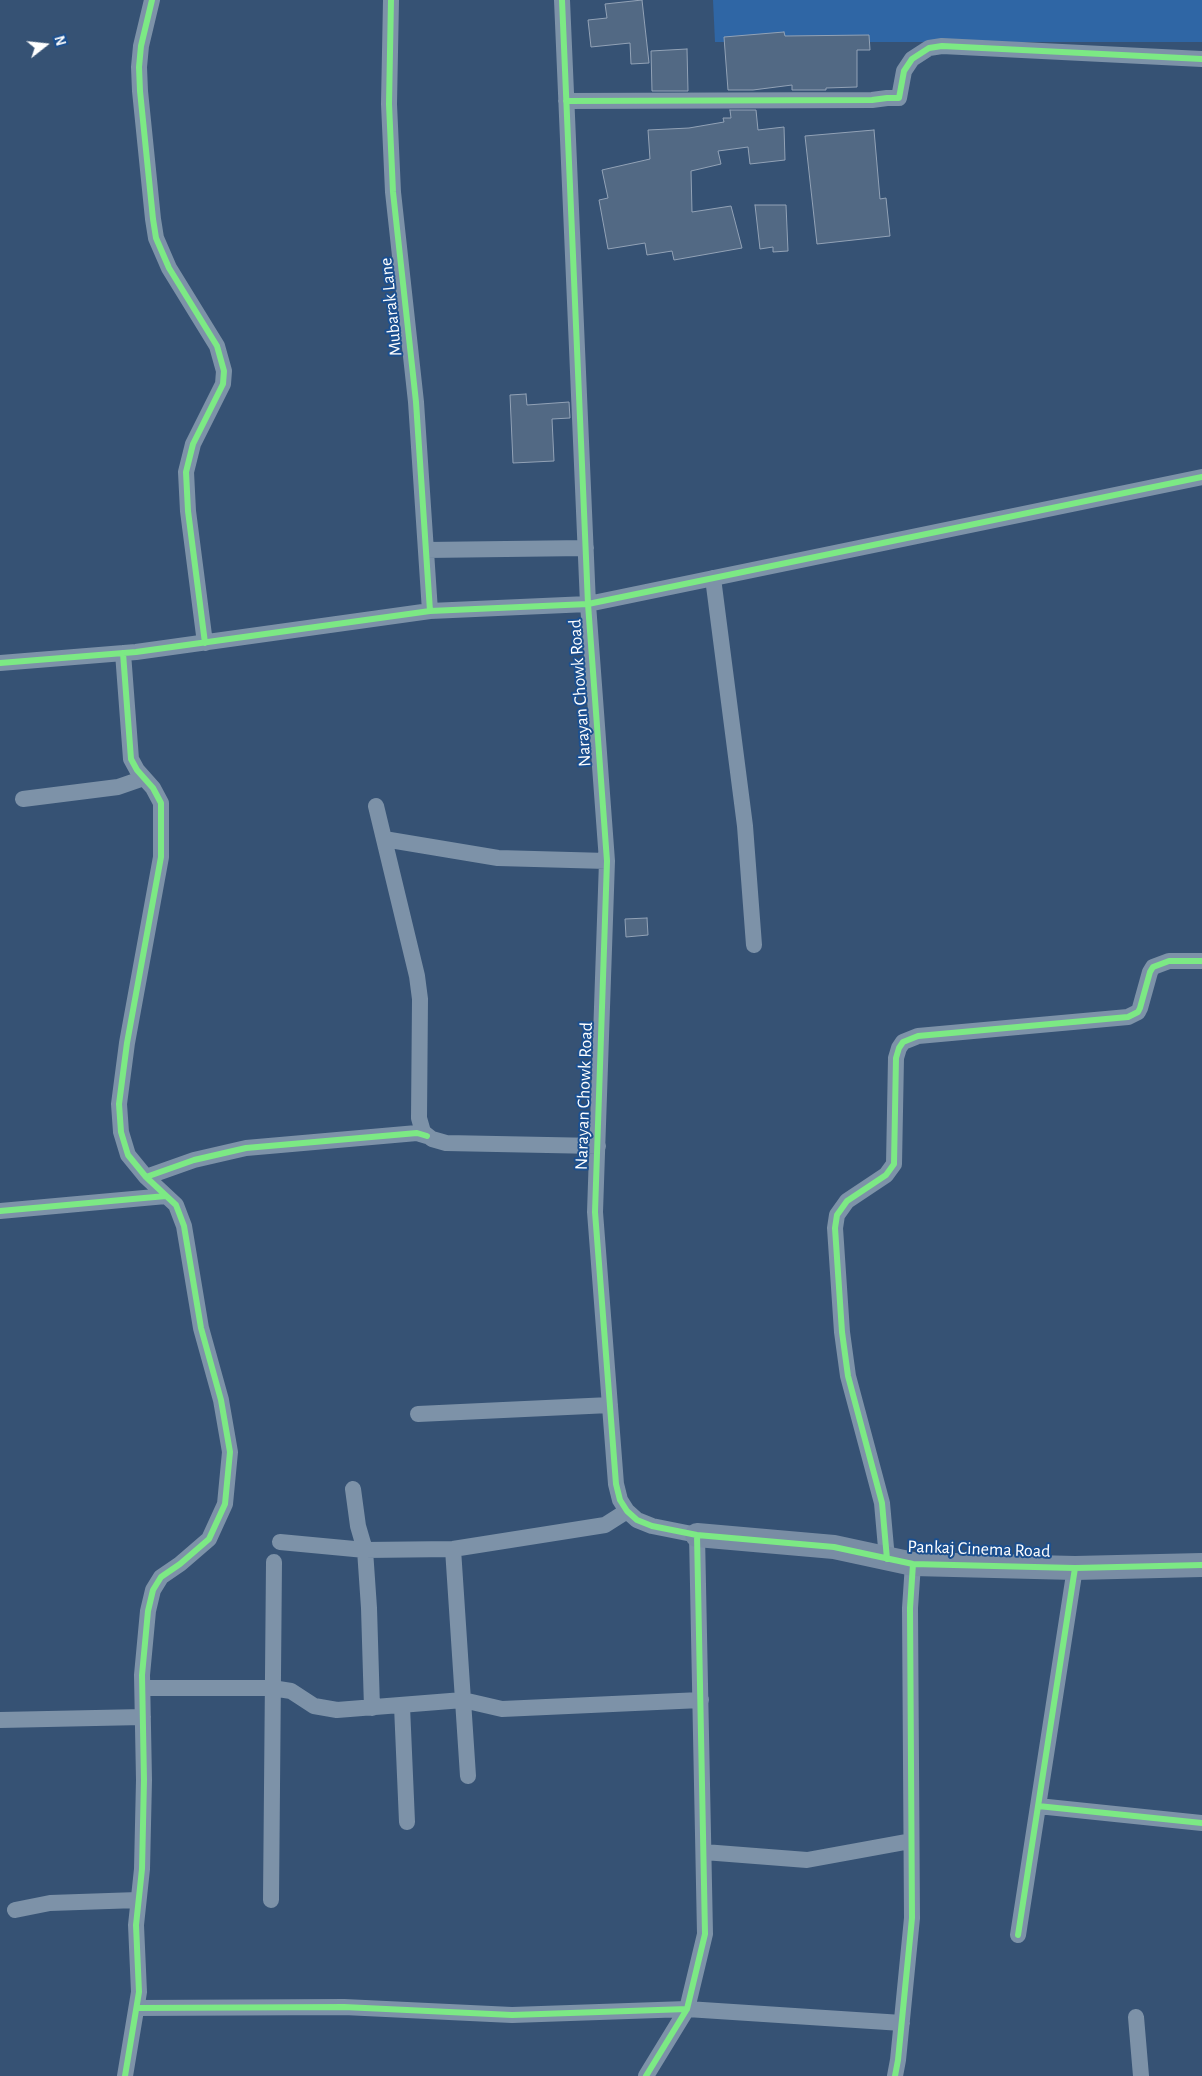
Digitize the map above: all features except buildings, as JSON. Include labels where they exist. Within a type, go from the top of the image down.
[{"type":"street","points":[[152,0],[141,46],[139,67],[156,238],[165,260],[217,346],[224,371],[223,384],[193,444],[186,472],[185,490],[204,643]]},
{"type":"street","name":"Mubarak Lane","points":[[391,0],[389,104],[393,192],[416,402],[430,611]]},
{"type":"street","name":"Narayan Chowk Road","points":[[562,0],[588,604],[607,861],[595,1212],[616,1484],[620,1500],[627,1511]]},
{"type":"street","points":[[566,101],[872,100],[899,98],[904,71],[912,59],[929,48],[942,46],[1202,59]]},
{"type":"street","points":[[0,663],[123,653],[430,611],[588,604],[1202,477]]},
{"type":"street","points":[[426,550],[586,548]]},
{"type":"street","points":[[713,578],[745,826],[754,945]]},
{"type":"street","points":[[123,653],[131,760],[153,788],[160,803],[160,856],[143,948],[119,1104],[121,1132],[128,1155],[146,1177],[176,1205],[184,1226],[201,1328],[221,1400],[230,1452],[225,1504],[209,1539],[180,1564],[161,1577],[153,1590],[148,1611],[143,1688],[144,1780],[142,1869],[136,1926],[139,1992],[125,2076]]},
{"type":"street","points":[[23,799],[118,787],[144,778]]},
{"type":"street","points":[[376,806],[417,976],[420,1000],[419,1118],[421,1127],[427,1136]]},
{"type":"street","points":[[384,839],[498,858],[607,861]]},
{"type":"street","points":[[887,1559],[882,1503],[848,1376],[842,1332],[835,1228],[838,1215],[847,1201],[886,1175],[894,1164],[896,1058],[899,1048],[903,1042],[918,1036],[1128,1017],[1138,1012],[1140,1008],[1153,967],[1169,960],[1202,961]]},
{"type":"street","points":[[146,1177],[194,1160],[246,1148],[417,1133],[446,1143],[598,1146]]},
{"type":"street","points":[[0,1211],[166,1196]]},
{"type":"street","points":[[418,1414],[610,1405]]},
{"type":"street","points":[[353,1489],[358,1526],[365,1550],[372,1708]]},
{"type":"street","points":[[280,1542],[365,1550],[454,1549],[605,1525],[627,1511],[637,1520],[652,1526],[697,1535],[705,1934],[687,2009],[646,2076]]},
{"type":"street","name":"Pankaj Cinema Road","points":[[697,1535],[834,1547],[913,1564],[1075,1568],[1202,1565]]},
{"type":"street","points":[[454,1549],[468,1776]]},
{"type":"street","points":[[271,1900],[274,1562]]},
{"type":"street","points":[[895,2076],[912,1918],[910,1608],[913,1564]]},
{"type":"street","points":[[1018,1935],[1075,1568]]},
{"type":"street","points":[[143,1688],[272,1688],[291,1692],[314,1706],[337,1710],[463,1700],[502,1709],[701,1700]]},
{"type":"street","points":[[402,1706],[407,1822]]},
{"type":"street","points":[[0,1720],[143,1717]]},
{"type":"street","points":[[1038,1806],[1202,1823]]},
{"type":"street","points":[[704,1852],[807,1860],[911,1841]]},
{"type":"street","points":[[15,1910],[50,1903],[138,1900]]},
{"type":"street","points":[[136,2008],[344,2007],[512,2015],[687,2009],[902,2023]]},
{"type":"street","points":[[1136,2018],[1141,2076]]},
{"type":"shaded area","points":[[713,0],[1202,0],[1202,42],[715,42]]},
{"type":"cycle path","points":[[152,0],[141,46],[139,67],[156,238],[169,268],[217,346],[224,371],[223,384],[193,444],[186,472],[188,511],[205,643]]},
{"type":"cycle path","points":[[391,0],[389,104],[393,192],[416,402],[430,611]]},
{"type":"cycle path","points":[[562,0],[588,604],[607,861],[595,1212],[616,1484],[620,1500],[627,1511],[637,1520],[652,1526],[697,1535],[834,1547],[913,1564],[1075,1568],[1202,1565]]},
{"type":"cycle path","points":[[566,101],[872,100],[899,98],[904,71],[912,59],[929,48],[942,46],[1202,59]]},
{"type":"cycle path","points":[[0,663],[136,652],[430,611],[588,604],[1202,477]]},
{"type":"cycle path","points":[[123,653],[131,759],[137,770],[153,788],[161,803],[161,857],[127,1043],[119,1104],[121,1132],[128,1155],[146,1177],[176,1205],[184,1226],[201,1328],[221,1400],[230,1452],[225,1504],[209,1539],[180,1564],[161,1577],[153,1590],[148,1611],[142,1675],[144,1780],[142,1869],[136,1925],[139,1992],[125,2076]]},
{"type":"cycle path","points":[[887,1559],[882,1503],[848,1376],[842,1332],[835,1228],[837,1215],[847,1201],[886,1175],[894,1164],[896,1058],[899,1048],[903,1042],[918,1036],[1128,1017],[1138,1012],[1153,967],[1169,961],[1202,961]]},
{"type":"cycle path","points":[[146,1177],[194,1160],[246,1148],[417,1133],[427,1136]]},
{"type":"cycle path","points":[[0,1211],[166,1196]]},
{"type":"cycle path","points":[[646,2076],[687,2009],[705,1934],[697,1535]]},
{"type":"cycle path","points":[[895,2076],[912,1918],[910,1608],[913,1564]]},
{"type":"cycle path","points":[[1018,1935],[1075,1568]]},
{"type":"cycle path","points":[[1038,1806],[1202,1823]]},
{"type":"cycle path","points":[[137,2008],[344,2007],[512,2015],[687,2009]]}]
